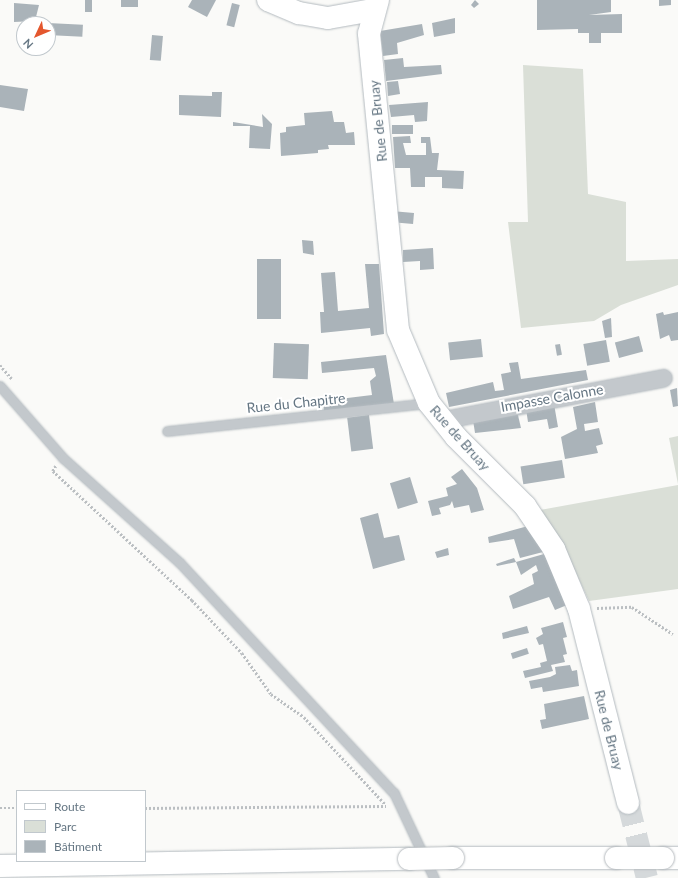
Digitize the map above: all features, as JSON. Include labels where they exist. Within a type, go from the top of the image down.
[{"type":"street","points":[[268,0],[299,13],[338,18],[373,13]]},
{"type":"street","name":"Rue de Bruay","points":[[373,13],[398,330],[435,411],[525,506],[554,549],[579,609],[628,804]]},
{"type":"street","name":"Impasse Calonne","points":[[435,411],[663,378]]},
{"type":"street","points":[[0,866],[452,858],[671,858]]},
{"type":"lane","points":[[0,386],[63,458],[180,563],[394,793],[434,878]]},
{"type":"lane","name":"Rue du Chapitre","points":[[167,431],[435,411]]},
{"type":"path","points":[[0,365],[15,383]]},
{"type":"path","points":[[63,458],[53,471],[192,600],[242,653],[271,694],[304,717],[390,809]]},
{"type":"path","points":[[579,609],[632,608],[672,634]]},
{"type":"path","points":[[146,808],[386,806]]},
{"type":"path","points":[[0,808],[16,808]]},
{"type":"green space","points":[[523,65],[583,69],[588,194],[626,202],[626,261],[678,259],[678,285],[621,305],[594,321],[521,328],[508,222],[528,222]]},
{"type":"green space","points":[[678,436],[678,484],[669,438]]},
{"type":"green space","points":[[678,485],[678,589],[589,601],[566,552],[540,510]]},
{"type":"building","points":[[85,0],[92,0],[92,12],[85,12]]},
{"type":"building","points":[[121,0],[138,0],[138,7],[121,7]]},
{"type":"building","points":[[192,0],[216,0],[207,17],[188,7]]},
{"type":"building","points":[[475,0],[479,4],[474,8],[471,5]]},
{"type":"building","points":[[537,0],[611,0],[611,12],[589,15],[622,14],[622,33],[601,33],[601,43],[589,43],[589,33],[578,33],[578,29],[537,30]]},
{"type":"building","points":[[659,0],[671,0],[671,5],[659,6]]},
{"type":"building","points":[[14,3],[39,5],[36,16],[16,16],[16,22],[14,22]]},
{"type":"building","points":[[232,3],[240,5],[234,27],[226,25]]},
{"type":"building","points":[[455,18],[455,33],[434,37],[432,23]]},
{"type":"building","points":[[56,23],[83,25],[82,37],[56,35]]},
{"type":"building","points":[[422,24],[424,35],[397,43],[398,54],[383,56],[380,31]]},
{"type":"building","points":[[152,35],[163,36],[161,61],[150,60]]},
{"type":"building","points":[[403,58],[404,67],[441,65],[442,74],[386,81],[384,60]]},
{"type":"building","points":[[398,81],[400,94],[388,96],[387,82]]},
{"type":"building","points":[[0,85],[28,89],[24,111],[0,107]]},
{"type":"building","points":[[212,92],[222,92],[221,117],[179,115],[179,95],[212,96]]},
{"type":"building","points":[[428,102],[427,121],[415,122],[414,115],[391,117],[389,105]]},
{"type":"building","points":[[332,111],[334,122],[344,122],[346,133],[354,132],[355,145],[328,145],[329,149],[318,150],[318,153],[281,156],[280,133],[286,132],[286,127],[305,125],[304,113]]},
{"type":"building","points":[[262,114],[272,124],[270,149],[249,148],[250,126],[233,126],[233,122],[263,127]]},
{"type":"building","points":[[392,125],[413,125],[413,134],[392,134]]},
{"type":"building","points":[[410,136],[411,143],[403,143],[406,155],[426,155],[426,143],[421,143],[421,137],[430,137],[432,153],[439,153],[437,170],[464,171],[463,189],[442,188],[442,177],[425,177],[425,187],[411,187],[410,168],[395,168],[393,137]]},
{"type":"building","points":[[397,212],[414,213],[413,224],[396,222]]},
{"type":"building","points":[[302,240],[313,241],[314,255],[303,253]]},
{"type":"building","points":[[433,248],[434,269],[420,270],[420,261],[403,262],[403,250]]},
{"type":"building","points":[[257,259],[281,259],[281,319],[257,319]]},
{"type":"building","points":[[365,264],[379,264],[384,334],[371,336],[370,328],[321,333],[320,312],[324,312],[321,273],[335,272],[338,311],[369,308]]},
{"type":"building","points":[[663,312],[664,315],[678,312],[678,340],[671,341],[669,335],[660,339],[656,314]]},
{"type":"building","points":[[611,318],[612,337],[605,338],[602,321]]},
{"type":"building","points":[[639,336],[643,351],[619,358],[615,342]]},
{"type":"building","points":[[481,339],[483,357],[450,360],[448,342]]},
{"type":"building","points":[[606,340],[610,362],[587,366],[583,344]]},
{"type":"building","points":[[274,343],[309,344],[308,379],[273,378]]},
{"type":"building","points":[[560,344],[562,355],[557,356],[555,345]]},
{"type":"building","points":[[386,355],[394,404],[324,412],[323,401],[372,395],[370,381],[376,376],[374,368],[322,373],[321,362]]},
{"type":"building","points":[[518,362],[521,379],[586,370],[588,380],[449,407],[446,393],[493,382],[495,391],[504,390],[501,374],[511,372],[509,363]]},
{"type":"building","points":[[677,388],[678,406],[673,407],[670,390]]},
{"type":"building","points":[[595,402],[598,422],[584,424],[585,431],[599,428],[603,444],[596,446],[598,453],[565,459],[561,437],[577,429],[573,407]]},
{"type":"building","points":[[554,404],[558,427],[549,429],[547,419],[528,422],[526,409]]},
{"type":"building","points":[[517,411],[521,428],[475,433],[473,420]]},
{"type":"building","points":[[369,415],[373,449],[351,451],[347,418]]},
{"type":"building","points":[[562,460],[565,478],[523,484],[521,467]]},
{"type":"building","points":[[462,469],[477,488],[484,510],[471,513],[469,505],[454,508],[452,501],[450,505],[439,508],[441,514],[432,516],[428,501],[448,496],[446,488],[457,484],[451,477]]},
{"type":"building","points":[[410,477],[418,503],[398,509],[390,483]]},
{"type":"building","points":[[378,513],[384,538],[399,535],[405,560],[373,569],[360,518]]},
{"type":"building","points":[[528,526],[543,552],[520,558],[514,539],[489,543],[488,537]]},
{"type":"building","points":[[448,548],[449,555],[437,558],[435,552]]},
{"type":"building","points":[[544,554],[567,605],[555,610],[549,597],[513,609],[509,596],[534,584],[532,574],[538,571],[536,565],[521,575],[516,562]]},
{"type":"building","points":[[514,558],[516,562],[497,566],[496,564]]},
{"type":"building","points":[[563,622],[567,637],[563,638],[567,654],[563,655],[565,662],[551,665],[553,671],[525,678],[523,671],[541,667],[540,663],[547,661],[543,644],[539,645],[536,638],[543,634],[541,628]]},
{"type":"building","points":[[527,626],[529,633],[503,639],[502,633]]},
{"type":"building","points":[[527,648],[529,654],[513,659],[511,653]]},
{"type":"building","points":[[570,665],[572,671],[577,670],[579,686],[543,692],[542,687],[531,689],[529,681],[550,677],[556,674],[555,667]]},
{"type":"building","points":[[584,696],[589,719],[542,729],[540,720],[546,719],[544,704]]},
{"type":"tunnel","points":[[628,803],[647,878]]}]
